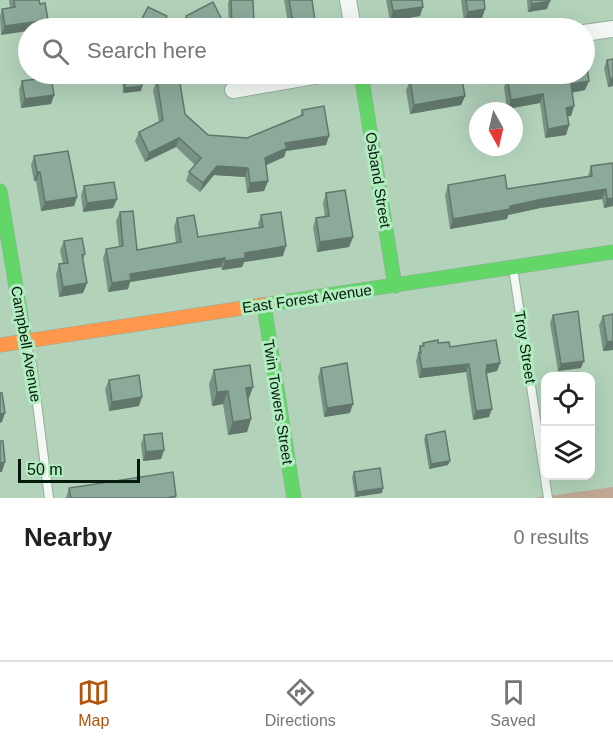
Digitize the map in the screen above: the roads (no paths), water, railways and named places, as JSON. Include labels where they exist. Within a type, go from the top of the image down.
[{"type":"street","points":[[348,0],[351,18]]},
{"type":"street","points":[[595,32],[613,29]]},
{"type":"street","points":[[233,90],[268,84]]},
{"type":"street","name":"Osband Street","points":[[363,84],[395,286]]},
{"type":"street","name":"Campbell Avenue","points":[[0,190],[25,341]]},
{"type":"street","name":"East Forest Avenue","points":[[0,345],[613,252]]},
{"type":"street","name":"Twin Towers Street","points":[[264,305],[294,498]]},
{"type":"lane","name":"Troy Street","points":[[513,268],[548,498]]},
{"type":"lane","name":"Campbell Avenue","points":[[25,341],[32,364],[49,498]]}]
